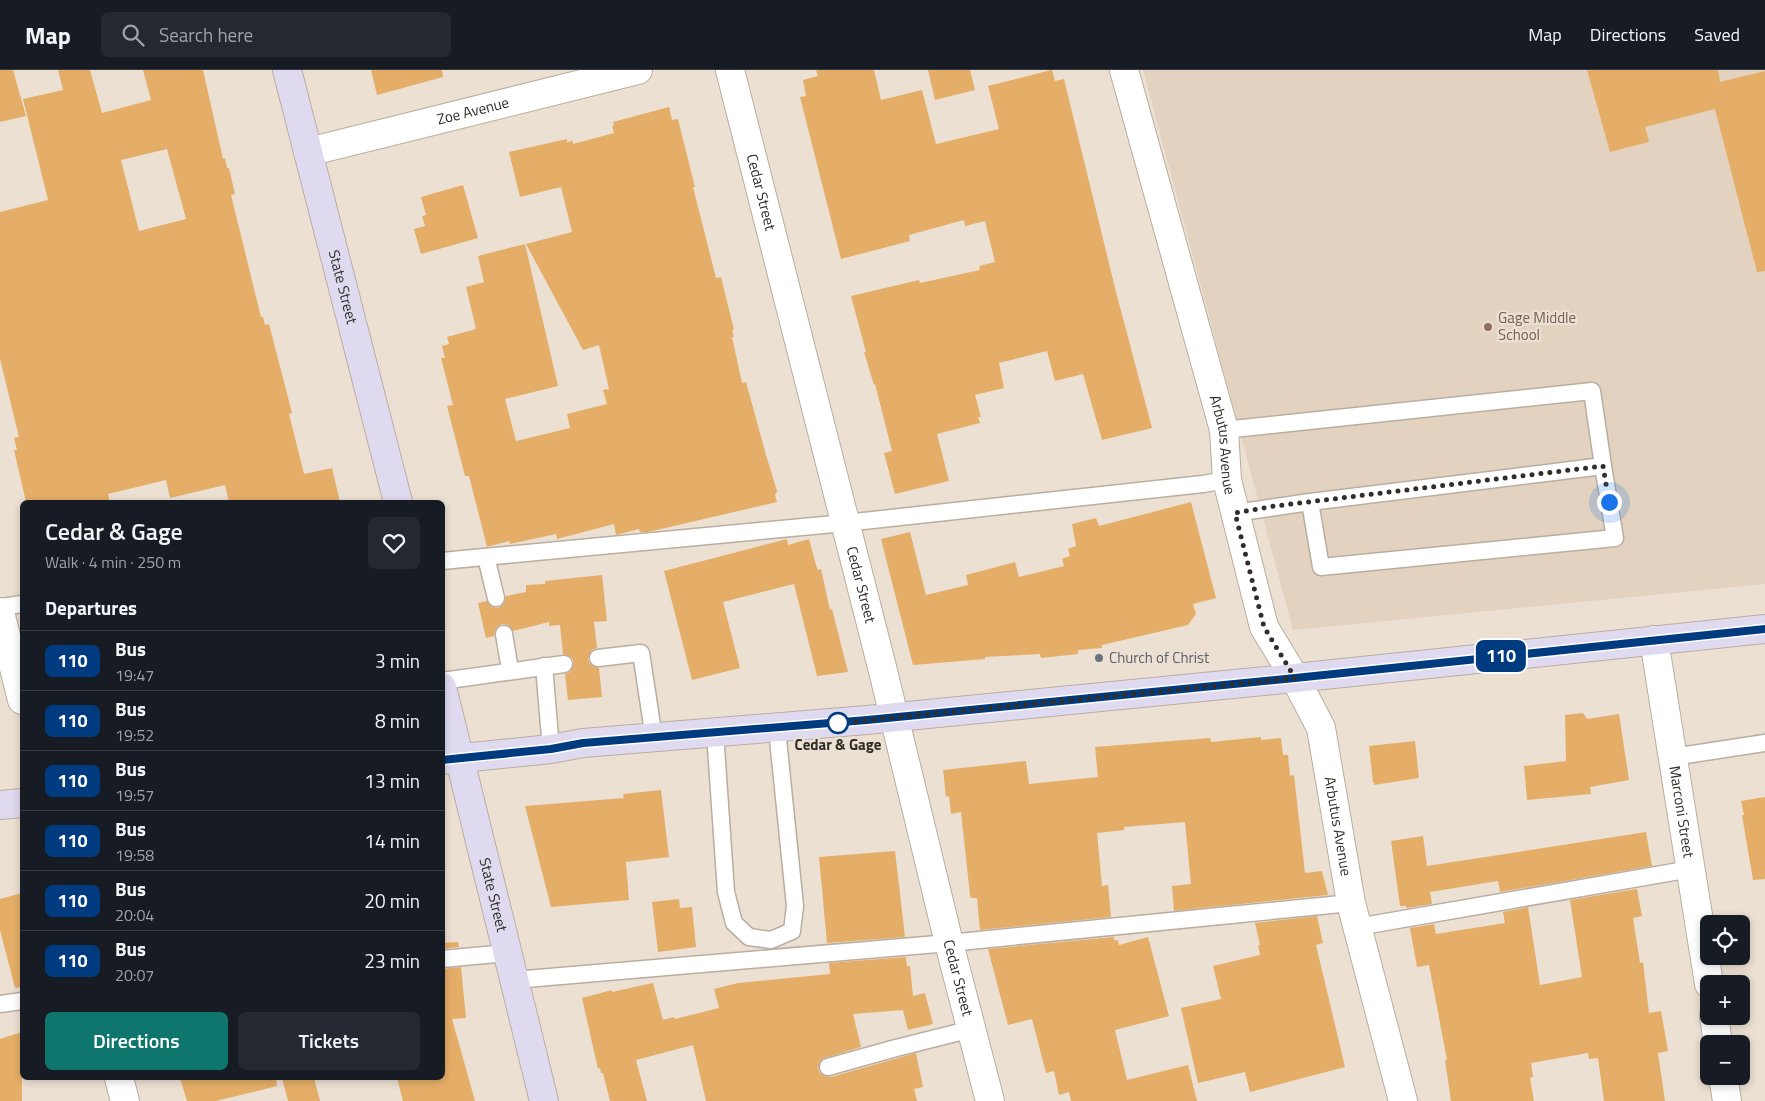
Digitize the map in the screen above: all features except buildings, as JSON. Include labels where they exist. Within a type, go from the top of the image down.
[{"type":"main road","name":"State Street","points":[[287,70],[397,500]]},
{"type":"main road","points":[[451,759],[551,749],[583,743],[777,729],[1765,629]]},
{"type":"main road","name":"State Street","points":[[445,711],[451,759],[507,954],[544,1101]]},
{"type":"main road","points":[[0,805],[20,803]]},
{"type":"street","name":"Zoe Avenue","points":[[308,152],[638,70]]},
{"type":"street","name":"Cedar Street","points":[[730,70],[990,1101]]},
{"type":"street","name":"Arbutus Avenue","points":[[1124,70],[1224,430],[1226,480],[1264,627],[1295,678],[1320,728],[1354,915],[1403,1101]]},
{"type":"street","points":[[0,612],[20,692]]},
{"type":"street","name":"Marconi Street","points":[[1654,640],[1708,975]]},
{"type":"street","points":[[120,1080],[125,1101]]},
{"type":"street","points":[[1725,1085],[1727,1101]]},
{"type":"lane","points":[[1224,430],[1592,391],[1615,538],[1321,567],[1310,502]]},
{"type":"lane","points":[[1235,513],[1603,466]]},
{"type":"lane","points":[[445,561],[845,524],[1226,480]]},
{"type":"lane","points":[[486,557],[496,598]]},
{"type":"lane","points":[[0,607],[20,604]]},
{"type":"lane","points":[[504,634],[510,670]]},
{"type":"lane","points":[[598,658],[641,653],[654,738]]},
{"type":"lane","points":[[445,681],[564,664]]},
{"type":"lane","points":[[544,666],[551,749]]},
{"type":"lane","points":[[714,733],[726,892],[734,923],[748,937],[771,940],[792,931],[795,906],[777,729]]},
{"type":"lane","points":[[1673,757],[1765,743]]},
{"type":"lane","points":[[514,980],[949,944],[1354,915],[1691,869]]},
{"type":"lane","points":[[445,960],[507,954]]},
{"type":"lane","points":[[0,1004],[20,1001]]},
{"type":"lane","points":[[828,1067],[972,1029]]},
{"type":"shaded area","name":"Gage Middle School","points":[[1143,70],[1765,70],[1765,584],[1293,630]]},
{"type":"bus line","name":"110","points":[[445,760],[551,749],[583,743],[777,729],[1765,629]]},
{"type":"place","name":"Gage Middle School","points":[[1488,327]]},
{"type":"place","name":"Church of Christ","points":[[1099,658]]},
{"type":"place","name":"Cedar & Gage","points":[[838,723]]},
{"type":"route","points":[[838,723],[1295,678],[1264,627],[1235,513],[1275,506],[1603,466],[1609,502]]}]
